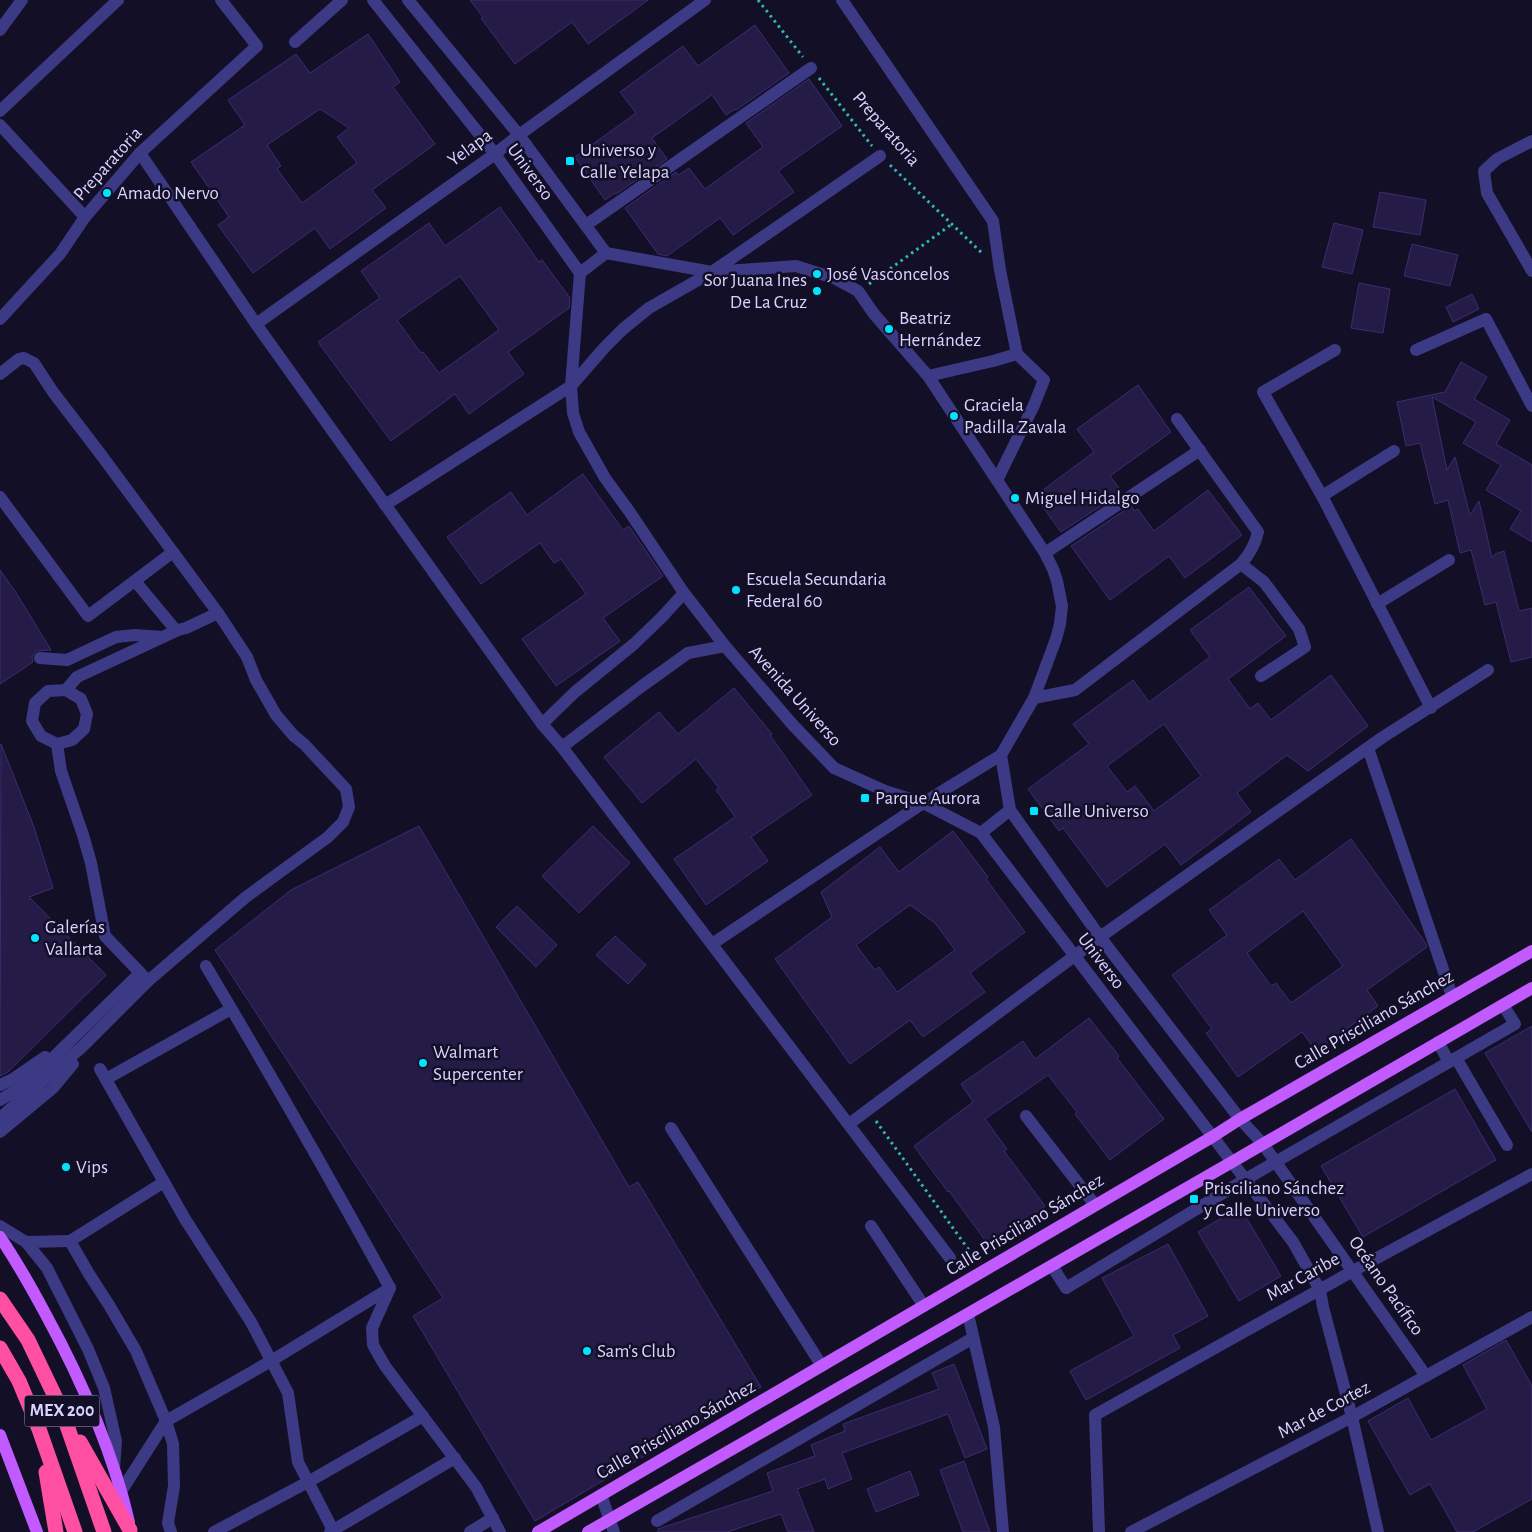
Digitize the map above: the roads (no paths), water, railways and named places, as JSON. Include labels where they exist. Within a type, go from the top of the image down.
[{"type":"highway","name":"MEX 200","points":[[0,1299],[28,1340],[62,1411],[104,1532]]},
{"type":"highway","name":"MEX 200","points":[[0,1348],[18,1381],[39,1429],[75,1532]]},
{"type":"highway","points":[[62,1411],[131,1531]]},
{"type":"highway","points":[[39,1429],[56,1532]]},
{"type":"main road","name":"Calle Prisciliano Sánchez","points":[[538,1532],[1240,1119],[1532,951]]},
{"type":"main road","points":[[588,1532],[1532,988]]},
{"type":"main road","points":[[0,1238],[16,1260],[68,1356],[88,1399],[122,1490],[131,1531]]},
{"type":"main road","points":[[0,1435],[37,1532]]},
{"type":"street","points":[[0,30],[22,0]]},
{"type":"street","points":[[0,111],[118,0]]},
{"type":"street","name":"Preparatoria","points":[[0,319],[60,254],[85,217],[140,153],[257,46],[221,0]]},
{"type":"street","points":[[295,42],[342,0]]},
{"type":"street","name":"Universo","points":[[373,0],[495,154],[580,274]]},
{"type":"street","name":"Universo","points":[[408,0],[519,134],[606,253]]},
{"type":"street","name":"Yelapa","points":[[256,324],[495,154],[519,134],[705,0]]},
{"type":"street","points":[[842,0],[993,221],[1000,270],[1017,354],[1044,380],[1034,405],[997,480]]},
{"type":"street","points":[[586,225],[811,68]]},
{"type":"street","points":[[0,125],[85,217]]},
{"type":"street","points":[[1532,140],[1497,159],[1484,171],[1487,193],[1532,270]]},
{"type":"street","points":[[140,153],[256,324],[542,724],[562,747],[950,1258]]},
{"type":"street","points":[[385,506],[571,386],[605,347],[623,329],[649,308],[712,272],[880,156]]},
{"type":"street","points":[[571,386],[580,274],[606,253],[712,272],[796,266],[834,278],[858,291],[874,314],[928,376],[1045,553],[1053,569],[1062,606],[1056,639],[1034,698],[1001,754],[923,803],[712,944]]},
{"type":"street","points":[[1416,350],[1486,319],[1532,406]]},
{"type":"street","points":[[1335,350],[1263,392],[1322,496],[1431,708]]},
{"type":"street","points":[[928,376],[1017,354]]},
{"type":"street","points":[[0,374],[19,359],[24,358],[34,363],[52,392],[218,613],[247,657],[256,680],[276,715],[346,789],[349,807],[343,822],[328,836],[144,977],[0,1118]]},
{"type":"street","name":"Avenida Universo","points":[[571,386],[573,413],[579,432],[605,478],[630,510],[684,593],[725,646],[792,724],[834,768],[885,791],[923,803]]},
{"type":"street","points":[[1034,698],[1075,690],[1241,564],[1255,544],[1258,532],[1177,418]]},
{"type":"street","points":[[1045,553],[1200,450]]},
{"type":"street","points":[[1322,496],[1394,451]]},
{"type":"street","points":[[0,497],[88,616],[173,552]]},
{"type":"street","points":[[1376,604],[1448,560]]},
{"type":"street","points":[[1241,564],[1264,582],[1300,629],[1305,646],[1261,676]]},
{"type":"street","points":[[135,580],[174,628],[178,630]]},
{"type":"street","points":[[542,724],[575,692],[634,644],[684,593]]},
{"type":"street","points":[[66,690],[77,677],[218,613]]},
{"type":"street","points":[[40,658],[67,660],[116,637],[135,635],[163,637]]},
{"type":"street","points":[[562,747],[688,653],[725,646]]},
{"type":"street","points":[[849,1124],[1100,937],[1368,748],[1488,670]]},
{"type":"street","points":[[66,690],[81,699],[87,714],[84,729],[72,740],[57,744],[41,736],[32,721],[35,703],[48,691],[66,690]]},
{"type":"street","points":[[57,744],[61,770],[91,864],[105,936],[144,977]]},
{"type":"street","points":[[1368,748],[1452,996]]},
{"type":"street","name":"Universo","points":[[1001,754],[1010,810],[1100,937],[1240,1119],[1262,1144]]},
{"type":"street","name":"Universo","points":[[923,803],[981,833],[1074,958],[1232,1162]]},
{"type":"street","points":[[981,833],[1010,810]]},
{"type":"street","points":[[206,966],[240,1022],[390,1288]]},
{"type":"street","points":[[1052,1266],[1066,1288],[1246,1179],[1515,1024],[1502,1005]]},
{"type":"street","points":[[231,1009],[103,1074],[185,1219],[251,1322],[288,1393],[298,1462],[332,1531],[455,1458]]},
{"type":"street","points":[[1438,1042],[1453,1060],[1507,1145]]},
{"type":"street","points":[[0,1085],[77,1043]]},
{"type":"street","points":[[0,1100],[25,1085],[77,1043]]},
{"type":"street","points":[[0,1132],[53,1088],[72,1066],[77,1043]]},
{"type":"street","points":[[1026,1116],[1095,1205]]},
{"type":"street","points":[[671,1128],[822,1366]]},
{"type":"street","name":"Océano Pacífico","points":[[1262,1144],[1426,1376]]},
{"type":"street","points":[[1232,1162],[1293,1242],[1320,1290],[1352,1417],[1378,1532]]},
{"type":"street","name":"Mar Caribe","points":[[1099,1532],[1094,1415],[1532,1174]]},
{"type":"street","points":[[26,1242],[70,1241],[164,1182]]},
{"type":"street","points":[[0,1226],[26,1242],[48,1268],[88,1349],[104,1388],[116,1441],[114,1468]]},
{"type":"street","points":[[871,1226],[924,1306]]},
{"type":"street","points":[[70,1241],[88,1274],[136,1351],[166,1422],[173,1444],[174,1486],[168,1522],[171,1532]]},
{"type":"street","points":[[122,1490],[166,1422],[271,1361],[390,1288]]},
{"type":"street","points":[[390,1288],[372,1328],[374,1345],[385,1366],[476,1487],[500,1532]]},
{"type":"street","points":[[968,1314],[994,1427],[1003,1532]]},
{"type":"street","name":"Mar de Cortez","points":[[1131,1532],[1352,1417],[1532,1317]]},
{"type":"street","points":[[657,1520],[973,1338]]},
{"type":"street","points":[[214,1532],[308,1482],[423,1416]]},
{"type":"street","points":[[601,1496],[614,1532]]},
{"type":"street","points":[[470,1532],[493,1518]]},
{"type":"place","name":"Universo y Calle Yelapa","points":[[570,161]]},
{"type":"place","name":"Amado Nervo","points":[[107,193]]},
{"type":"place","name":"José Vasconcelos","points":[[817,274]]},
{"type":"place","name":"Sor Juana Ines De La Cruz","points":[[817,291]]},
{"type":"place","name":"Beatriz Hernández","points":[[889,329]]},
{"type":"place","name":"Graciela Padilla Zavala","points":[[954,416]]},
{"type":"place","name":"Miguel Hidalgo","points":[[1015,498]]},
{"type":"place","name":"Escuela Secundaria Federal 60","points":[[736,590]]},
{"type":"place","name":"Parque Aurora","points":[[865,798]]},
{"type":"place","name":"Calle Universo","points":[[1034,811]]},
{"type":"place","name":"Galerías Vallarta","points":[[35,938]]},
{"type":"place","name":"Walmart Supercenter","points":[[423,1063]]},
{"type":"place","name":"Vips","points":[[66,1167]]},
{"type":"place","name":"Prisciliano Sánchez y Calle Universo","points":[[1194,1199]]},
{"type":"place","name":"Sam's Club","points":[[587,1351]]}]
